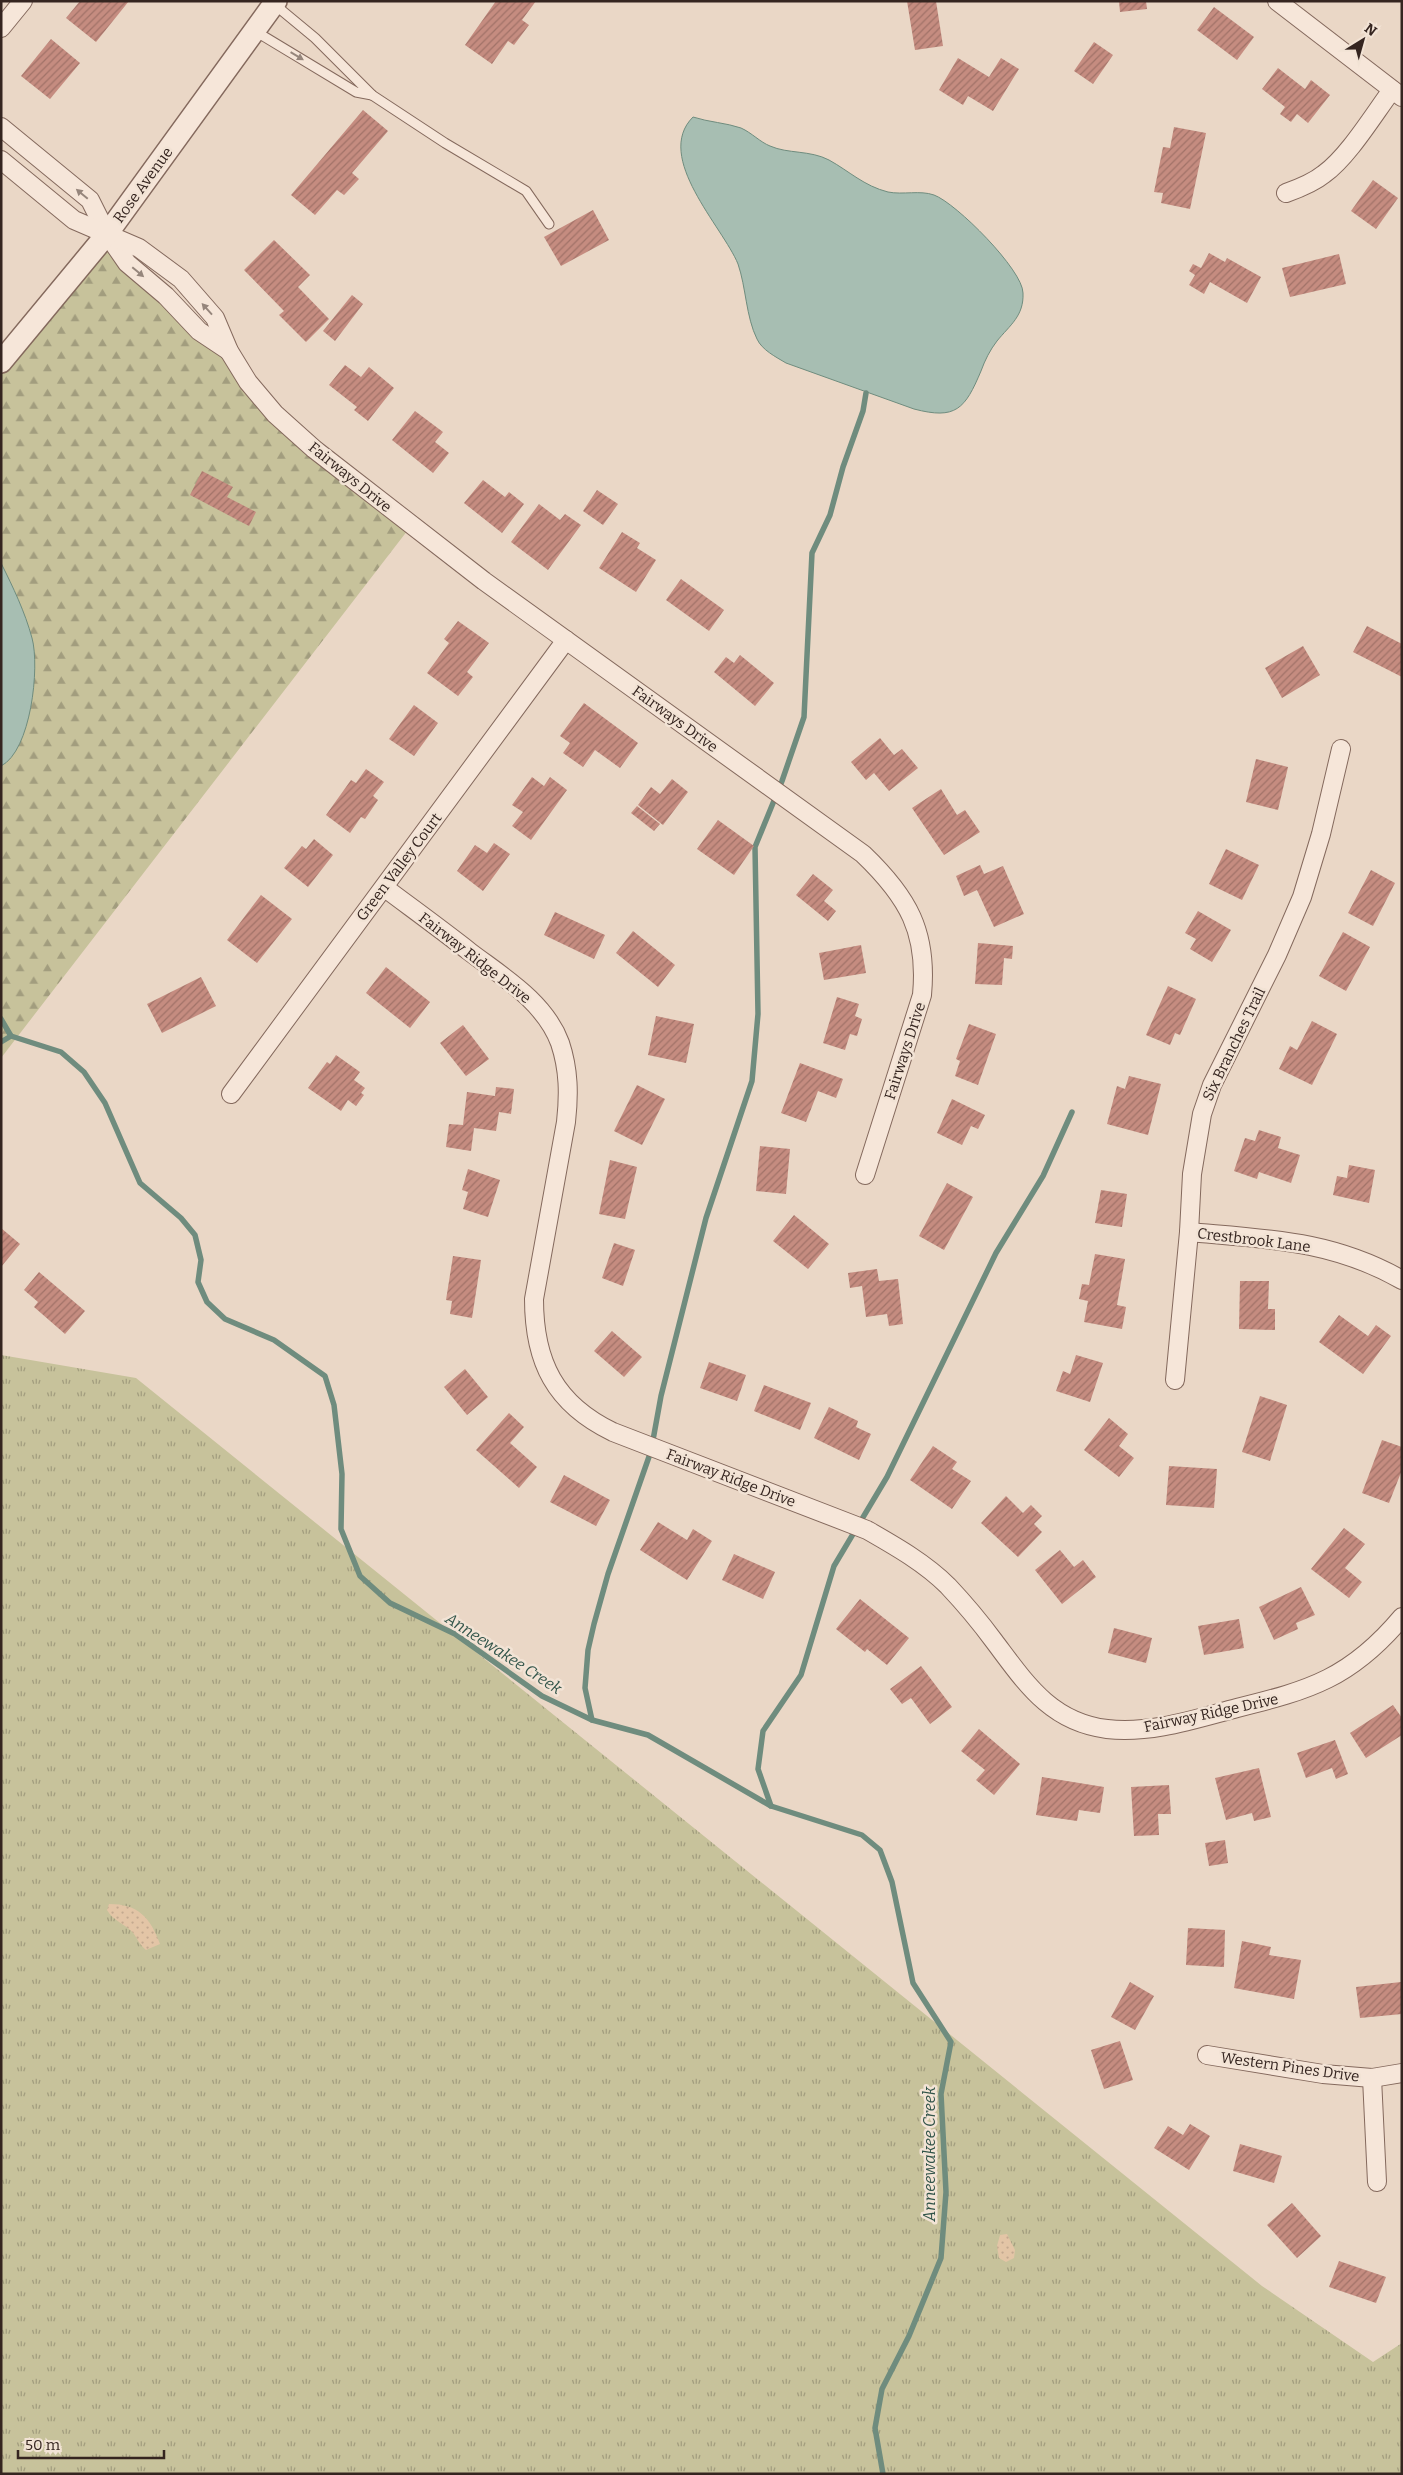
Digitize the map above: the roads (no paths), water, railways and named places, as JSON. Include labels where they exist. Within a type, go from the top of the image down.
[{"type":"street","points":[[1,28],[23,1]]},
{"type":"street","points":[[1277,1],[1397,93],[1326,174],[1307,185],[1286,193]]},
{"type":"street","name":"Rose Avenue","points":[[1,362],[108,234],[275,2]]},
{"type":"street","points":[[1,127],[90,200],[108,234]]},
{"type":"street","name":"Fairways Drive","points":[[1,160],[74,220],[139,248],[181,279],[215,318],[230,352],[248,382],[275,414],[314,449],[418,532],[863,854],[883,874],[902,897],[913,921],[922,947],[924,973],[922,996],[865,1175]]},
{"type":"street","name":"Green Valley Court","points":[[231,1094],[385,888],[566,640]]},
{"type":"street","name":"Six Branches Trail","points":[[1175,1380],[1189,1232],[1192,1174],[1202,1114],[1212,1085],[1277,955],[1302,897],[1318,844],[1341,749]]},
{"type":"street","name":"Fairway Ridge Drive","points":[[385,888],[522,992],[544,1015],[559,1042],[567,1070],[569,1093],[566,1122],[534,1299],[534,1321],[537,1342],[548,1371],[568,1402],[583,1416],[613,1432],[867,1530],[891,1543],[946,1585],[994,1640],[1032,1692],[1064,1714],[1105,1728],[1132,1730],[1170,1725],[1307,1690],[1337,1674],[1364,1656],[1402,1618]]},
{"type":"street","name":"Crestbrook Lane","points":[[1189,1232],[1300,1243],[1342,1253],[1382,1269],[1402,1280]]},
{"type":"street","name":"Western Pines Drive","points":[[1208,2055],[1323,2074],[1372,2078],[1402,2073]]},
{"type":"street","points":[[1372,2078],[1377,2182]]},
{"type":"lane","points":[[275,2],[315,38],[372,95],[445,143],[526,191],[549,224]]},
{"type":"lane","points":[[255,31],[356,92],[372,95]]},
{"type":"waterway","points":[[592,1720],[585,1688],[588,1650],[594,1624],[608,1574],[651,1451],[661,1396],[706,1218],[752,1081],[758,1014],[755,847],[782,781],[804,717],[812,553],[830,515],[843,467],[863,411],[866,393]]},
{"type":"waterway","points":[[1,1019],[11,1036]]},
{"type":"waterway","name":"Anneewakee Creek","points":[[1,1042],[11,1036],[61,1052],[84,1072],[105,1103],[140,1183],[181,1218],[195,1235],[201,1260],[198,1282],[207,1302],[225,1319],[274,1340],[325,1376],[334,1405],[342,1474],[341,1529],[360,1576],[390,1603],[455,1634],[542,1696],[592,1720],[648,1735],[771,1806],[862,1835],[880,1850],[892,1882],[913,1983],[951,2042],[941,2094],[946,2192],[941,2258],[909,2336],[882,2389],[875,2428],[883,2474]]},
{"type":"waterway","points":[[771,1806],[758,1769],[763,1731],[801,1675],[834,1566],[887,1477],[996,1253],[1043,1176],[1072,1112]]}]
